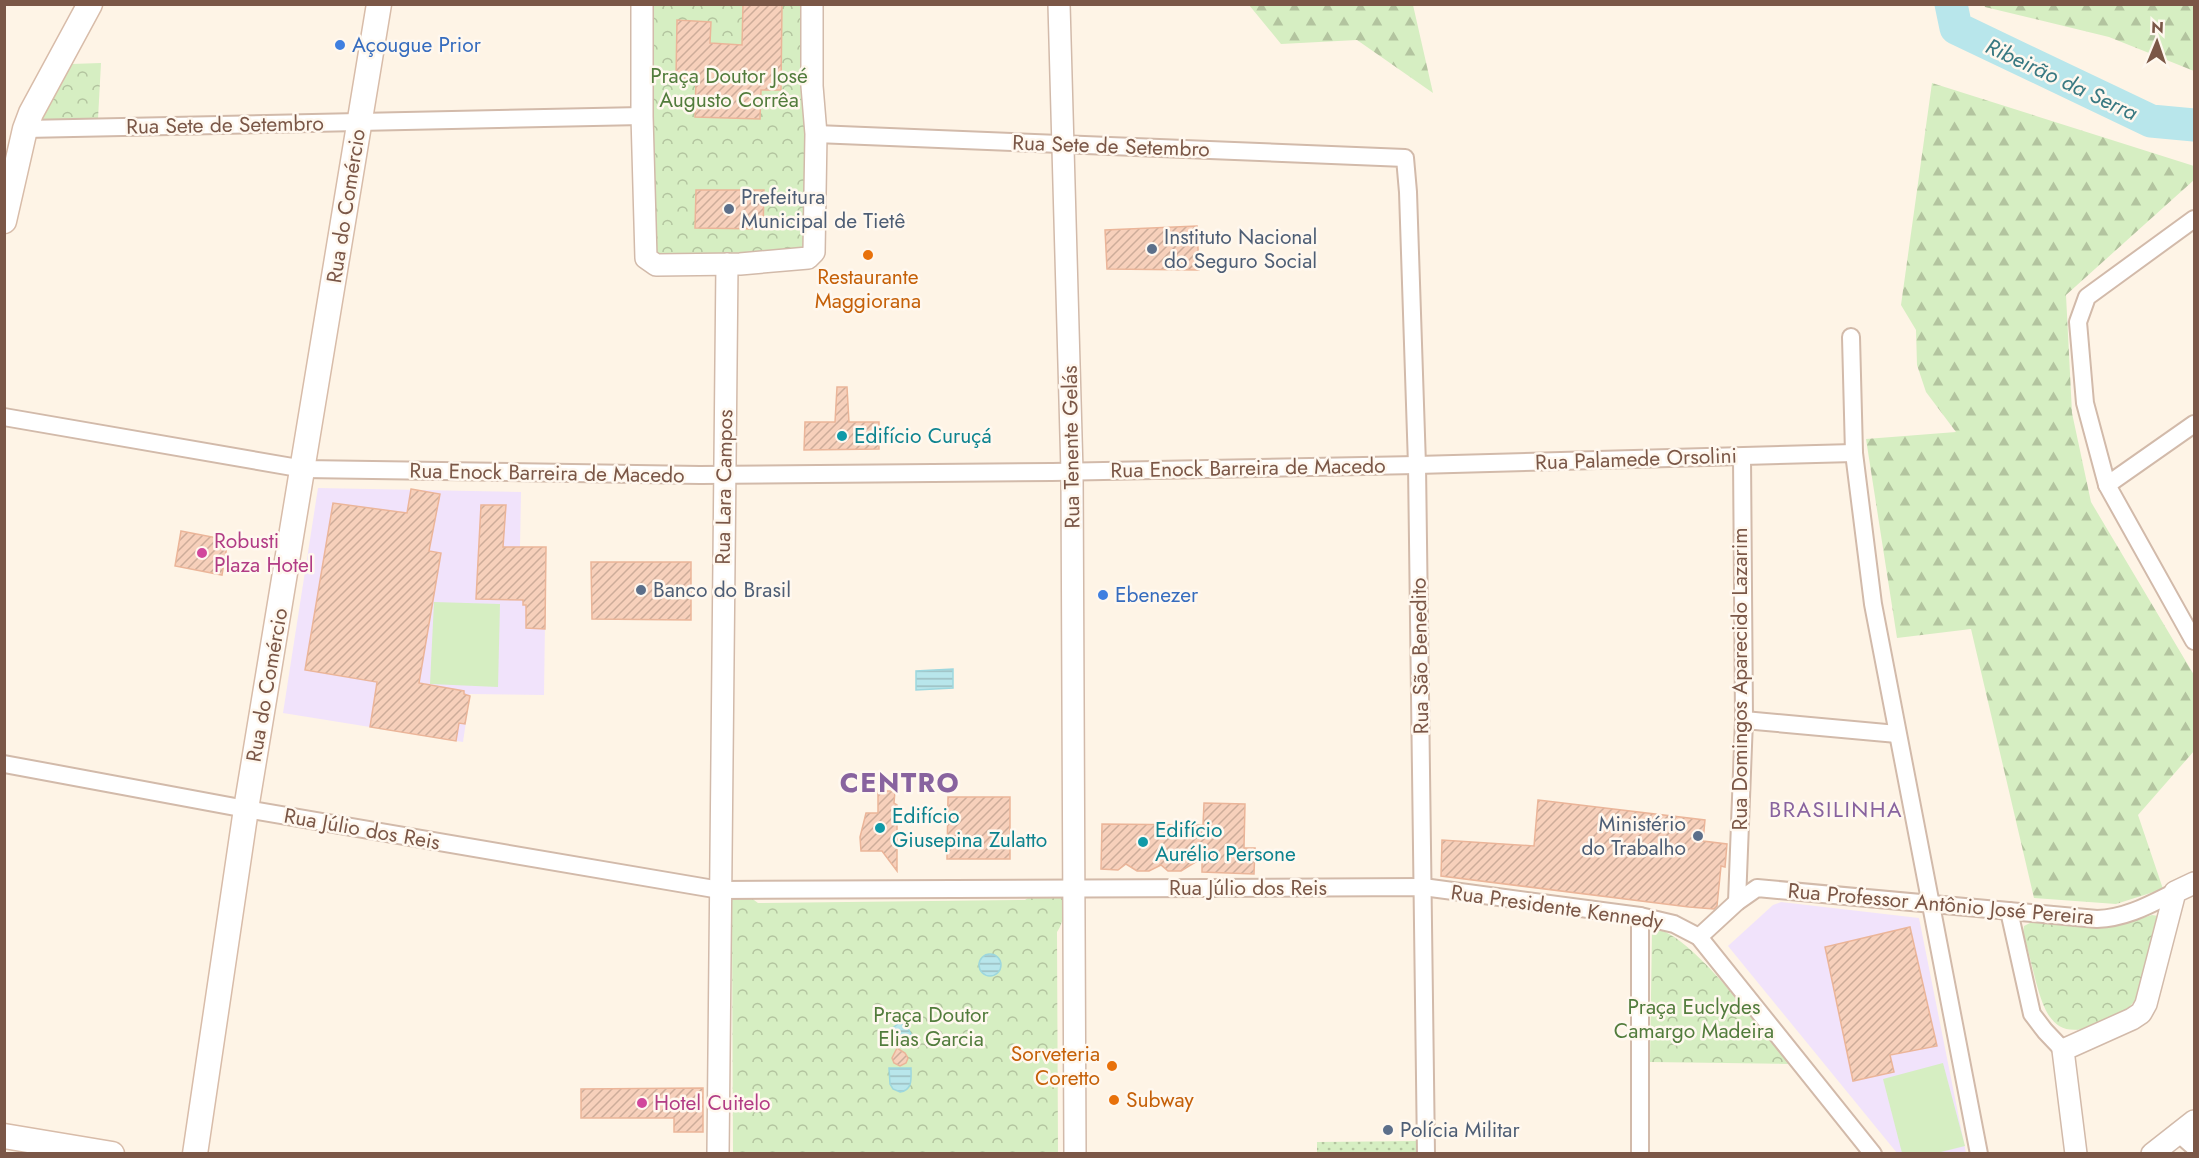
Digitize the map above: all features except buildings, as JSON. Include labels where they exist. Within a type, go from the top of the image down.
[{"type":"main road","points":[[4,221],[24,129],[90,4]]},
{"type":"main road","name":"Rua do Comércio","points":[[195,1154],[246,809],[304,469],[379,4]]},
{"type":"main road","points":[[4,1136],[112,1154]]},
{"type":"street","points":[[642,4],[646,258],[656,265],[727,264],[808,258],[814,252],[816,134],[812,86],[812,4]]},
{"type":"street","name":"Rua Tenente Gelás","points":[[1059,4],[1072,472],[1074,889]]},
{"type":"street","name":"Rua Sete de Setembro","points":[[24,129],[642,116]]},
{"type":"street","name":"Rua Sete de Setembro","points":[[816,134],[1405,158]]},
{"type":"street","name":"Rua São Benedito","points":[[1405,158],[1417,465],[1426,1154]]},
{"type":"street","points":[[2194,219],[2087,297],[2078,322],[2085,403],[2107,485],[2194,641]]},
{"type":"street","name":"Rua Lara Campos","points":[[720,890],[727,264]]},
{"type":"street","points":[[1851,337],[1854,453],[1873,604],[1979,1154]]},
{"type":"street","name":"Rua Enock Barreira de Macedo","points":[[4,417],[304,469],[724,475],[1072,472],[1417,465]]},
{"type":"street","points":[[2107,485],[2194,424]]},
{"type":"street","name":"Rua Palamede Orsolini","points":[[1417,465],[1854,453]]},
{"type":"street","name":"Rua Domingos Aparecido Lazarim","points":[[1737,902],[1744,720],[1742,457]]},
{"type":"street","points":[[1744,720],[1898,734]]},
{"type":"street","name":"Rua Júlio dos Reis","points":[[4,764],[246,809],[720,890]]},
{"type":"street","name":"Rua Júlio dos Reis","points":[[1074,889],[1423,887]]},
{"type":"street","name":"Rua Presidente Kennedy","points":[[1423,887],[1640,916],[1674,924],[1699,937],[1873,1154]]},
{"type":"street","points":[[2063,1050],[2132,1019],[2141,1012],[2146,1004],[2185,887]]},
{"type":"street","name":"Rua Professor Antônio José Pereira","points":[[1699,937],[1756,888],[2112,918],[2133,913],[2185,887]]},
{"type":"street","points":[[718,1154],[720,890],[1074,889],[1075,1154]]},
{"type":"street","points":[[2009,911],[2032,1014],[2063,1050],[2076,1154]]},
{"type":"street","points":[[1640,916],[1640,1154]]},
{"type":"street","points":[[2152,1154],[2186,1126],[2194,1147]]},
{"type":"shaded area","points":[[318,488],[521,492],[520,547],[546,547],[544,695],[470,694],[463,742],[283,713]]},
{"type":"shaded area","points":[[1781,902],[1919,918],[1966,1153],[1897,1153],[1728,946],[1773,905]]},
{"type":"green space","name":"Praça Doutor José Augusto Corrêa","points":[[644,5],[810,5],[811,253],[649,257]]},
{"type":"green space","points":[[1249,5],[1413,5],[1433,93],[1357,40],[1281,44]]},
{"type":"green space","points":[[1984,5],[2194,5],[2194,71],[2109,37]]},
{"type":"green space","points":[[101,63],[98,119],[42,120],[71,64]]},
{"type":"green space","points":[[1932,83],[2194,166],[2194,180],[2066,295],[2072,413],[2091,502],[2194,675],[2194,751],[2138,815],[2163,889],[2116,904],[2034,898],[1971,629],[1897,638],[1866,439],[1956,432],[1926,392],[1917,365],[1916,330],[1901,305]]},
{"type":"green space","points":[[434,602],[500,604],[498,687],[430,684]]},
{"type":"green space","name":"Praça Doutor Elias Garcia","points":[[1035,893],[1061,895],[1064,904],[1063,919],[1057,932],[1058,1153],[733,1153],[732,925],[726,917],[730,898],[750,897],[758,903],[1025,900]]},
{"type":"green space","points":[[2152,915],[2158,916],[2139,994],[2131,1006],[2117,1016],[2085,1029],[2063,1028],[2056,1023],[2049,1016],[2040,995],[2023,933],[2024,926],[2032,922],[2096,928],[2120,925]]},
{"type":"green space","name":"Praça Euclydes Camargo Madeira","points":[[1652,929],[1667,933],[1705,963],[1745,1008],[1789,1064],[1650,1062]]},
{"type":"green space","points":[[1943,1063],[1965,1146],[1937,1153],[1902,1153],[1883,1079]]},
{"type":"green space","points":[[1417,1141],[1417,1153],[1317,1153],[1317,1142]]},
{"type":"water","points":[[953,669],[953,688],[916,690],[916,671]]},
{"type":"water","points":[[990,954],[998,957],[1001,965],[998,973],[990,976],[982,973],[979,965],[982,957]]},
{"type":"water","points":[[898,1024],[906,1025],[911,1034],[911,1047],[889,1047],[890,1030]]},
{"type":"water","points":[[889,1068],[911,1068],[910,1083],[907,1089],[900,1092],[893,1089],[890,1084]]},
{"type":"waterway","name":"Ribeirão da Serra","points":[[1951,4],[1956,28],[2151,121],[2194,125]]},
{"type":"place","name":"Açougue Prior","points":[[340,45]]},
{"type":"place","name":"Prefeitura Municipal de Tietê","points":[[729,209]]},
{"type":"place","name":"Instituto Nacional do Seguro Social","points":[[1152,249]]},
{"type":"place","name":"Restaurante Maggiorana","points":[[868,255]]},
{"type":"place","name":"Edifício Curuçá","points":[[842,436]]},
{"type":"place","name":"Robusti Plaza Hotel","points":[[202,553]]},
{"type":"place","name":"Banco do Brasil","points":[[641,590]]},
{"type":"place","name":"Ebenezer","points":[[1103,595]]},
{"type":"place","name":"Edifício Giusepina Zulatto","points":[[880,828]]},
{"type":"place","name":"Ministério do Trabalho","points":[[1698,836]]},
{"type":"place","name":"Edifício Aurélio Persone","points":[[1143,842]]},
{"type":"place","name":"Sorveteria Coretto","points":[[1112,1066]]},
{"type":"place","name":"Subway","points":[[1114,1100]]},
{"type":"place","name":"Hotel Cuitelo","points":[[642,1103]]},
{"type":"place","name":"Polícia Militar","points":[[1388,1130]]},
{"type":"district","name":"CENTRO","points":[[900,783]]},
{"type":"district","name":"BRASILINHA","points":[[1836,809]]}]
